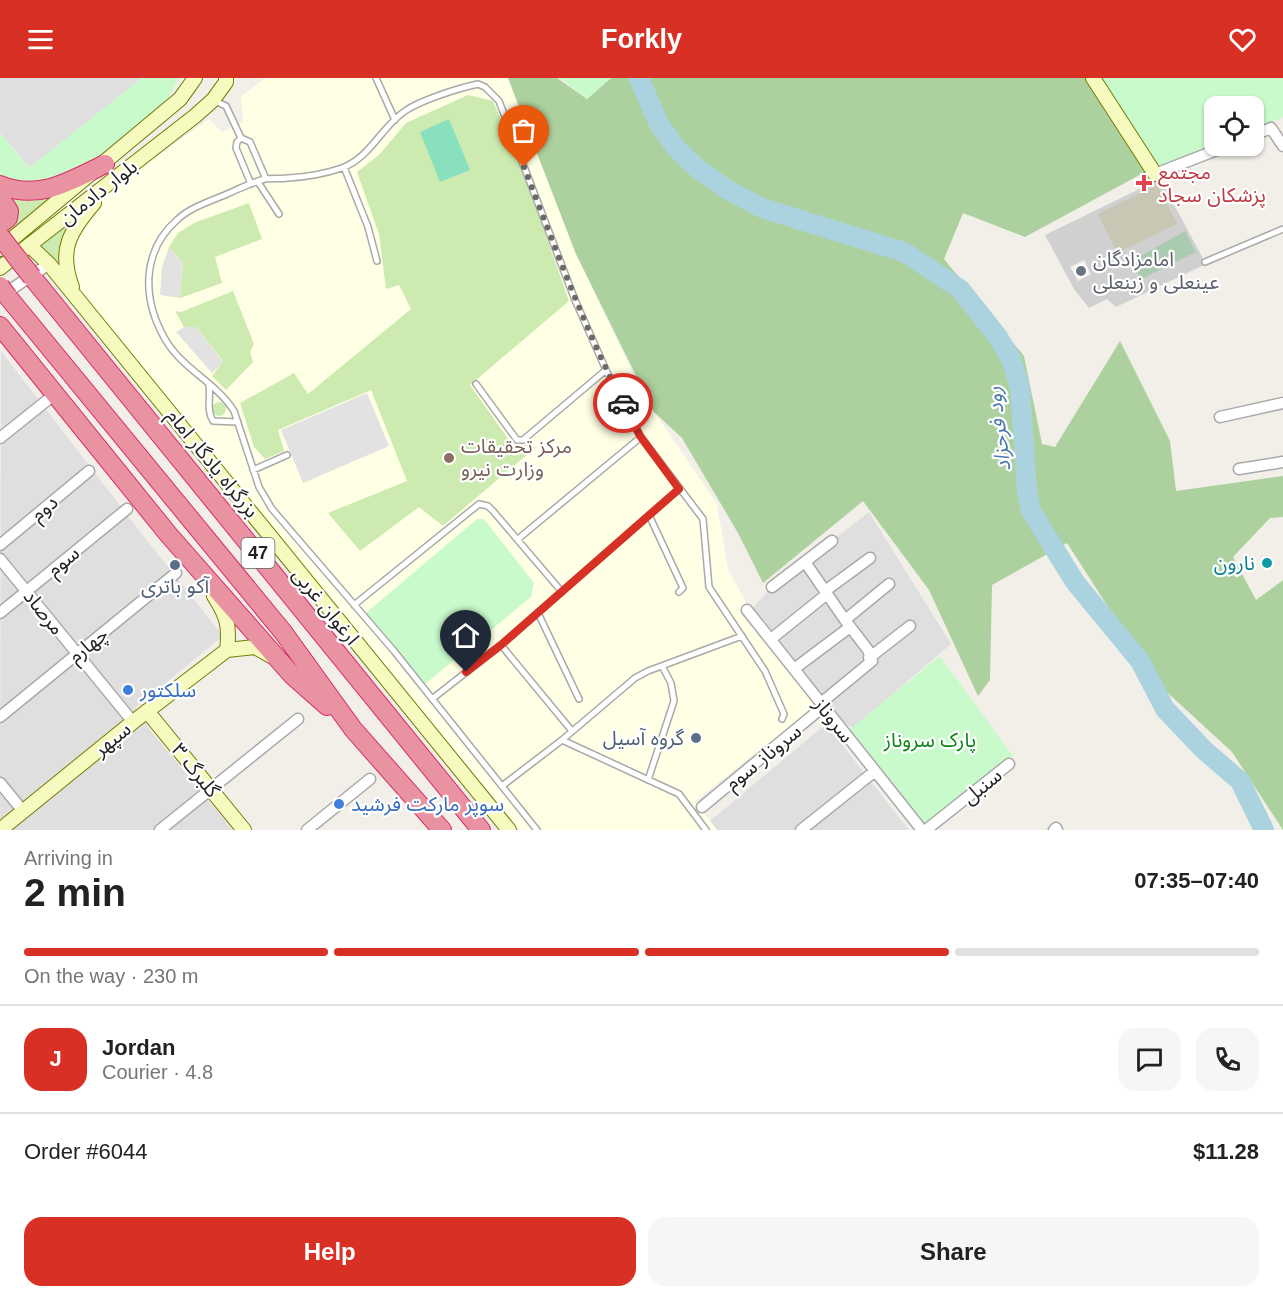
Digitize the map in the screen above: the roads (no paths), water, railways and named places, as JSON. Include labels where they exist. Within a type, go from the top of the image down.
[{"type":"highway","points":[[0,185],[25,192],[47,190],[110,172]]},
{"type":"highway","points":[[0,198],[9,211],[8,218],[0,224]]},
{"type":"highway","name":"بزرگراه یادگار امام","points":[[0,236],[481,830]]},
{"type":"highway","name":"47","points":[[3,293],[283,632],[353,729],[442,830]]},
{"type":"highway","points":[[0,326],[192,562],[292,675],[353,729]]},
{"type":"street","name":"بلوار دادمان","points":[[0,268],[110,172],[180,99],[195,78]]},
{"type":"street","name":"بلوار دادمان","points":[[0,249],[195,116],[213,100],[226,82],[226,78]]},
{"type":"street","points":[[1094,78],[1155,174],[1204,155]]},
{"type":"street","points":[[180,99],[195,116]]},
{"type":"street","points":[[1264,131],[1271,128],[1283,146]]},
{"type":"street","name":"ارغوان غربی","points":[[76,298],[65,267],[67,244],[110,172]]},
{"type":"street","name":"ارغوان غربی","points":[[29,245],[49,264],[509,830]]},
{"type":"street","points":[[3,293],[49,264]]},
{"type":"street","points":[[0,438],[55,394]]},
{"type":"street","points":[[1220,417],[1283,403]]},
{"type":"street","points":[[1239,469],[1283,462]]},
{"type":"street","name":"دوم","points":[[0,545],[89,471]]},
{"type":"street","name":"سوم","points":[[0,613],[127,509]]},
{"type":"street","points":[[772,587],[831,541]]},
{"type":"street","name":"مرصاد","points":[[0,558],[133,722]]},
{"type":"street","points":[[771,639],[870,558]]},
{"type":"street","points":[[805,561],[868,650],[870,658]]},
{"type":"street","points":[[192,562],[228,622],[226,650],[248,646],[263,650],[292,675]]},
{"type":"street","name":"چهارم","points":[[0,717],[176,573]]},
{"type":"street","points":[[794,669],[848,624],[889,584]]},
{"type":"street","name":"سروناز","points":[[747,609],[922,830]]},
{"type":"street","name":"سروناز سوم","points":[[702,807],[872,661],[870,658],[910,626]]},
{"type":"street","name":"سپهر","points":[[0,830],[226,650]]},
{"type":"street","name":"گلبرگ ۳","points":[[147,711],[244,830]]},
{"type":"street","points":[[160,830],[298,719]]},
{"type":"street","name":"سنبل","points":[[927,830],[1009,764]]},
{"type":"street","points":[[801,830],[875,771]]},
{"type":"street","points":[[307,830],[370,779]]},
{"type":"street","points":[[0,783],[23,811]]},
{"type":"lane","points":[[376,78],[395,120]]},
{"type":"lane","points":[[537,830],[432,699],[272,509],[259,487],[238,422],[228,401],[173,351],[158,325],[149,297],[148,274],[156,245],[179,217],[266,179],[315,176],[344,167],[369,150],[406,110],[442,95],[478,84],[485,87],[499,101],[575,300],[606,370],[640,436],[703,519],[709,587],[765,671],[784,714],[782,719]]},
{"type":"lane","points":[[213,100],[226,106],[241,138],[250,142],[266,179]]},
{"type":"lane","points":[[241,138],[236,148],[251,184]]},
{"type":"lane","points":[[344,167],[372,240],[376,261]]},
{"type":"lane","points":[[258,182],[279,214]]},
{"type":"lane","points":[[1205,262],[1283,229]]},
{"type":"lane","points":[[476,384],[517,440],[523,440],[606,370]]},
{"type":"lane","points":[[209,385],[211,396],[208,409],[213,421],[238,422]]},
{"type":"lane","points":[[518,540],[640,436]]},
{"type":"lane","points":[[253,470],[287,455]]},
{"type":"lane","points":[[432,699],[501,645],[679,489]]},
{"type":"lane","points":[[354,605],[479,504],[488,506],[493,511],[562,592]]},
{"type":"lane","points":[[649,515],[683,588],[679,592]]},
{"type":"lane","points":[[538,613],[579,699]]},
{"type":"lane","points":[[502,786],[562,740],[635,678],[742,636]]},
{"type":"lane","points":[[501,645],[572,731]]},
{"type":"lane","points":[[648,780],[674,701],[674,690],[662,666]]},
{"type":"lane","points":[[562,740],[679,794],[706,830]]},
{"type":"waterway","name":"رود فرحزاد","points":[[639,78],[659,124],[677,149],[697,168],[726,189],[762,208],[904,252],[960,289],[998,337],[1011,359],[1020,388],[1027,492],[1031,511],[1075,582],[1140,661],[1165,709],[1204,750],[1240,781],[1264,830]]},
{"type":"place","name":"مجتمع پزشکان سجاد","points":[[1144,183]]},
{"type":"place","name":"امامزادگان عینعلی و زینعلی","points":[[1081,271]]},
{"type":"place","name":"مرکز تحقیقات وزارت نیرو","points":[[449,458]]},
{"type":"place","name":"نارون","points":[[1267,563]]},
{"type":"place","name":"آکو باتری","points":[[175,565]]},
{"type":"place","name":"سلکتور","points":[[128,690]]},
{"type":"place","name":"گروه آسیل","points":[[696,738]]},
{"type":"place","name":"سوپر مارکت فرشید","points":[[339,804]]},
{"type":"park label","name":"پارک سروناز","points":[[930,740]]}]
